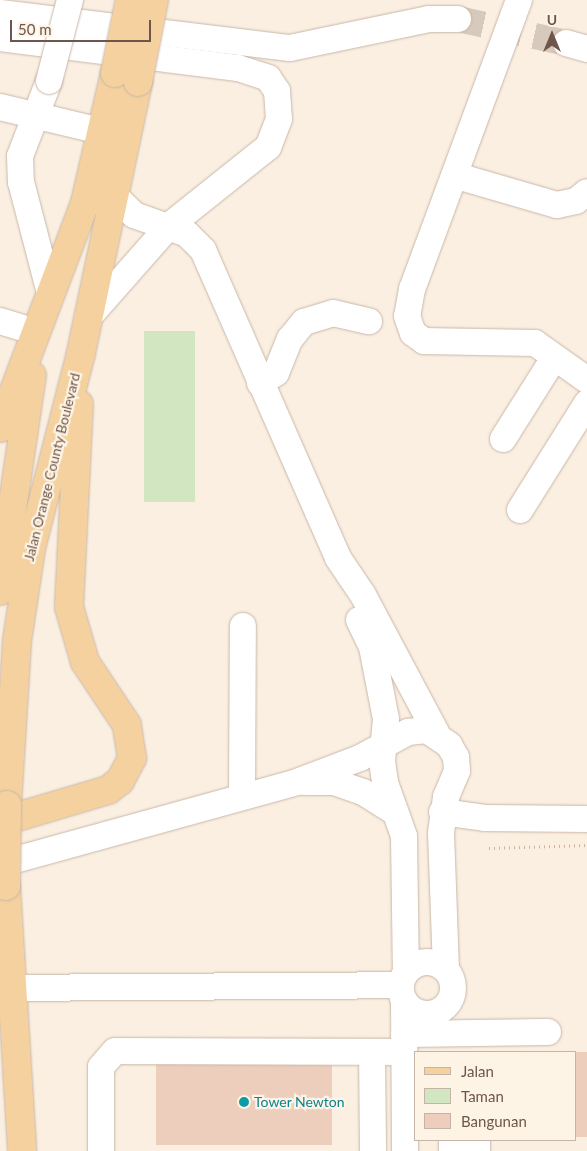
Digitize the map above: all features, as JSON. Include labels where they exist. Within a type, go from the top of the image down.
[{"type":"main road","name":"Jalan Orange County Boulevard","points":[[22,1151],[5,987],[3,875],[3,813],[18,641],[31,548],[80,352],[114,196],[126,77],[138,1]]},
{"type":"main road","name":"Jalan Orange County Boulevard","points":[[0,591],[38,325],[85,203],[101,131],[126,77]]},
{"type":"main road","points":[[0,428],[38,325]]},
{"type":"main road","points":[[3,813],[108,790],[120,781],[132,758],[127,725],[85,662],[69,607],[80,352]]},
{"type":"street","points":[[50,293],[21,182],[20,156],[33,113],[49,81],[70,0]]},
{"type":"street","points":[[520,0],[457,176],[407,304],[409,326],[424,341],[520,340],[535,343],[587,380]]},
{"type":"street","points":[[0,13],[290,48],[429,19],[458,19]]},
{"type":"street","points":[[0,38],[238,68],[268,78],[280,107],[268,147],[169,226],[88,318]]},
{"type":"street","points":[[0,107],[33,113],[101,131]]},
{"type":"street","points":[[457,176],[557,205],[576,201],[587,192]]},
{"type":"street","points":[[114,196],[134,215],[169,226],[186,234],[203,250],[338,558],[363,595],[437,734],[456,757],[456,771],[442,812],[440,854],[446,969],[453,986],[448,1004],[459,1043]]},
{"type":"street","points":[[260,383],[276,373],[290,339],[304,322],[333,313],[369,320]]},
{"type":"street","points":[[0,321],[38,325]]},
{"type":"street","points":[[503,439],[554,358]]},
{"type":"street","points":[[520,510],[587,402]]},
{"type":"street","points":[[338,558],[348,600],[372,646],[386,719],[386,746],[382,761],[407,857],[403,986],[405,1151]]},
{"type":"street","points":[[242,794],[243,626]]},
{"type":"street","points":[[3,875],[242,794],[297,782],[386,746],[418,730],[437,734]]},
{"type":"street","points":[[297,782],[334,782],[363,792],[397,817]]},
{"type":"street","points":[[442,812],[485,818],[587,819]]},
{"type":"street","points":[[5,987],[403,986],[425,961],[446,969]]},
{"type":"street","points":[[403,986],[425,1015],[448,1004]]},
{"type":"street","points":[[101,1151],[101,1067],[115,1051],[372,1052],[404,1043],[459,1043],[548,1032]]},
{"type":"street","points":[[372,1052],[373,1151]]},
{"type":"path","points":[[488,848],[587,845]]},
{"type":"green space","points":[[144,331],[195,331],[195,502],[144,502]]},
{"type":"building","points":[[577,1052],[587,1052],[587,1137],[577,1137]]},
{"type":"building","name":"Tower Newton","points":[[156,1059],[332,1059],[332,1145],[156,1145]]},
{"type":"tunnel","points":[[458,19],[566,43]]},
{"type":"place","name":"Tower Newton","points":[[244,1102]]}]
